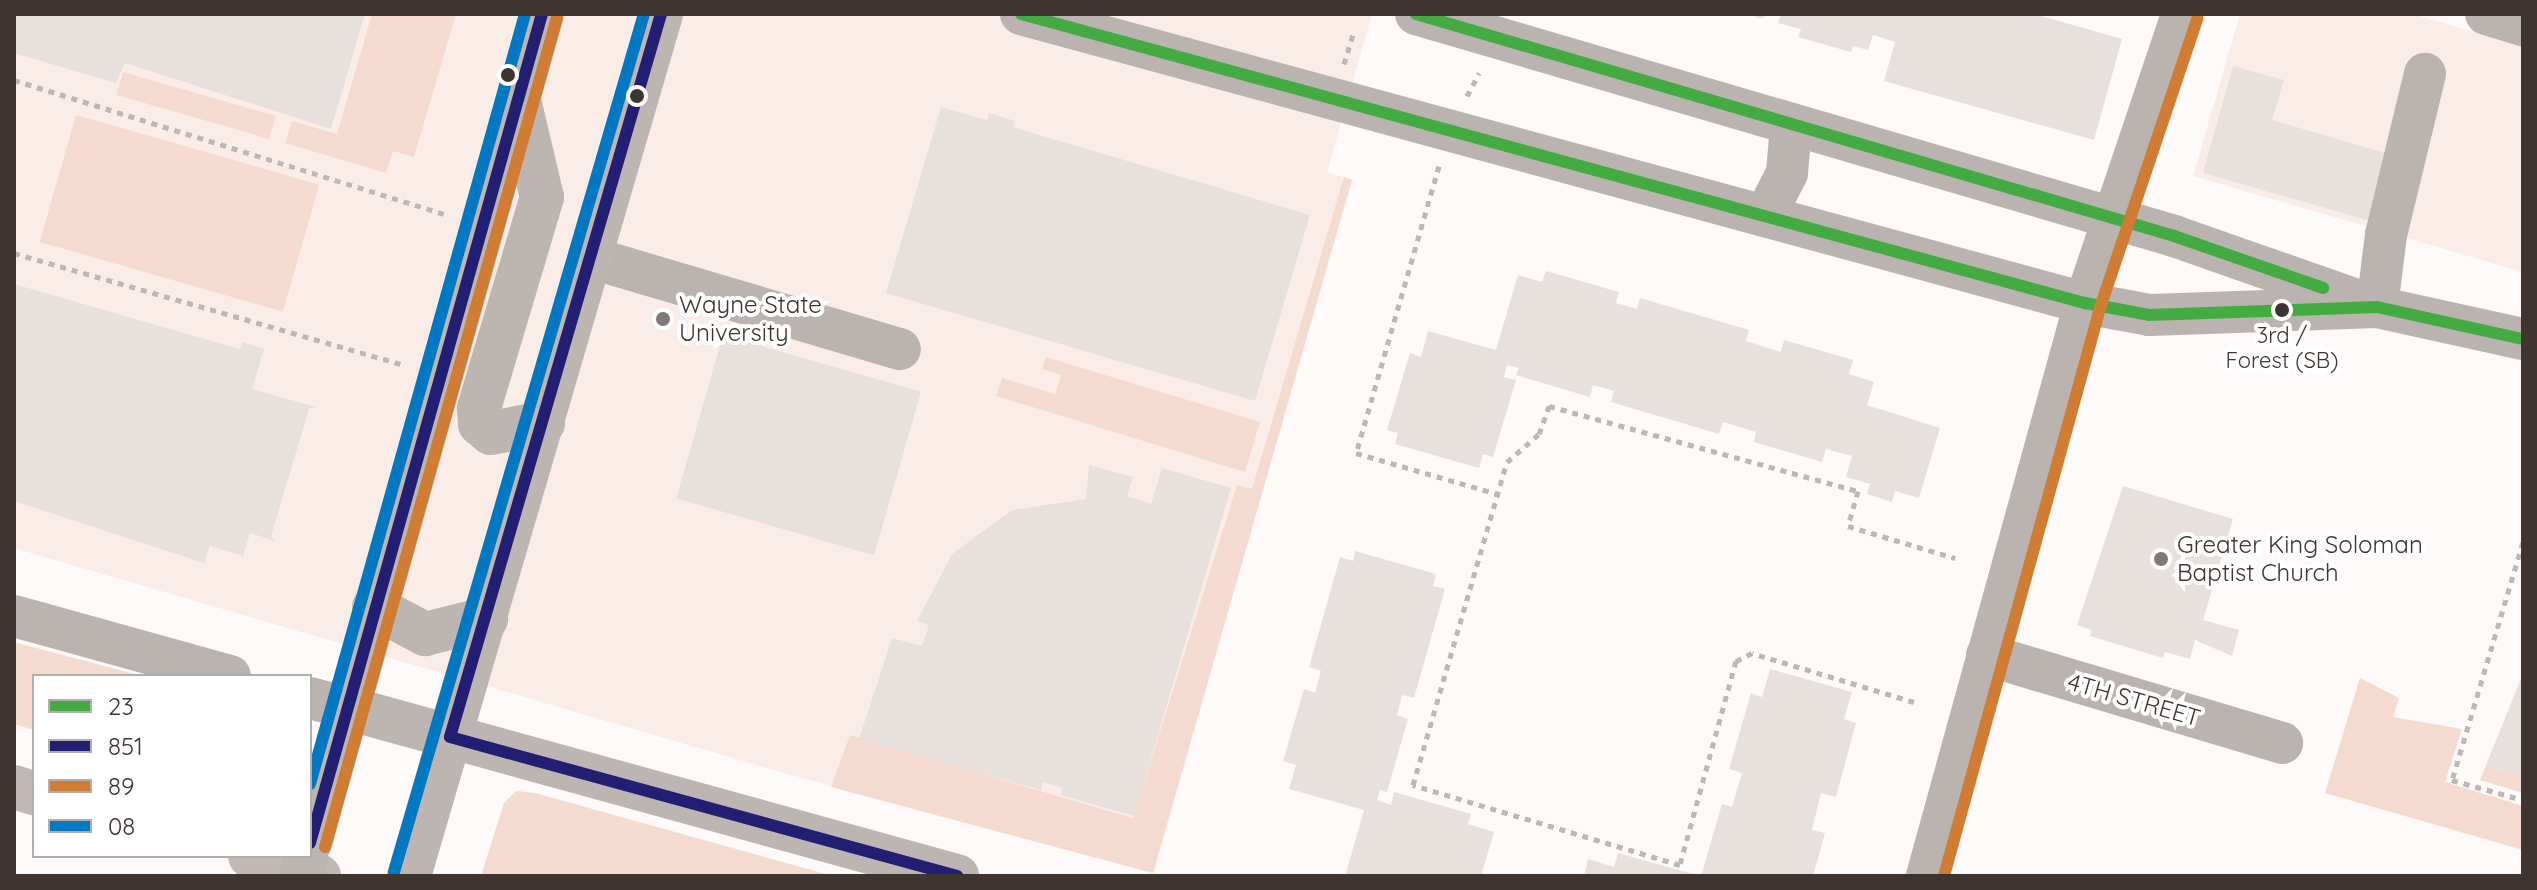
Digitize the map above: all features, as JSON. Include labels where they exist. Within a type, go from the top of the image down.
[{"type":"highway","points":[[257,858],[319,876]]},
{"type":"main road","points":[[312,836],[325,792],[328,703],[374,607],[437,375],[542,14]]},
{"type":"main road","points":[[409,876],[592,258],[652,25]]},
{"type":"main road","points":[[518,97],[542,197],[479,409],[480,424],[491,433],[543,423]]},
{"type":"main road","points":[[374,607],[425,634],[486,619]]},
{"type":"main road","points":[[328,703],[957,876]]},
{"type":"street","points":[[1021,14],[2085,303],[2149,315],[2377,307]]},
{"type":"street","points":[[1927,876],[2085,303],[2116,220],[2182,14]]},
{"type":"street","points":[[2486,14],[2523,25]]},
{"type":"street","points":[[1420,15],[2116,220],[2377,307],[2523,339]]},
{"type":"street","points":[[2377,307],[2386,235],[2425,74]]},
{"type":"street","points":[[1765,216],[1787,173],[1791,125]]},
{"type":"street","points":[[592,258],[900,349]]},
{"type":"street","points":[[14,616],[223,674]]},
{"type":"street","name":"4TH STREET","points":[[1987,655],[2282,743]]},
{"type":"path","points":[[1342,70],[1353,34]]},
{"type":"path","points":[[1462,104],[1482,67]]},
{"type":"path","points":[[14,80],[481,226]]},
{"type":"path","points":[[1441,161],[1356,453],[1498,494]]},
{"type":"path","points":[[14,253],[437,375]]},
{"type":"path","points":[[1914,702],[1752,653],[1736,661],[1680,865],[1413,785],[1507,462],[1539,434],[1549,406],[1858,491],[1848,526],[1955,558]]},
{"type":"path","points":[[2523,542],[2452,780],[2523,800]]},
{"type":"shaded area","name":"Wayne State University","points":[[14,14],[1372,14],[1327,172],[1352,180],[1153,873],[784,773],[14,548]]},
{"type":"shaded area","points":[[372,14],[456,14],[414,157],[393,151],[386,173],[285,143],[292,121],[337,134]]},
{"type":"shaded area","points":[[2240,14],[2412,14],[2523,46],[2523,272],[2193,176]]},
{"type":"shaded area","points":[[123,72],[276,116],[269,139],[116,95]]},
{"type":"shaded area","points":[[76,115],[319,185],[283,312],[40,242]]},
{"type":"shaded area","points":[[1344,177],[1352,180],[1153,873],[831,787],[850,735],[1133,818],[1237,485],[1252,489]]},
{"type":"shaded area","points":[[1046,357],[1260,422],[1245,472],[996,396],[1002,378],[1055,394],[1061,375],[1042,369]]},
{"type":"shaded area","points":[[14,642],[134,674],[32,674],[32,729],[14,724]]},
{"type":"shaded area","points":[[2360,678],[2399,698],[2393,717],[2462,729],[2445,782],[2523,806],[2523,850],[2325,793]]},
{"type":"shaded area","points":[[2486,765],[2523,777],[2523,793],[2480,780]]},
{"type":"shaded area","points":[[516,791],[535,793],[833,876],[481,876],[504,803]]},
{"type":"building","points":[[14,14],[365,14],[331,129],[125,63],[116,83],[14,53]]},
{"type":"building","points":[[1750,14],[1770,14],[1760,19]]},
{"type":"building","points":[[1781,14],[2034,14],[2122,39],[2094,140],[1884,81],[1895,42],[1873,35],[1868,50],[1853,46],[1851,52],[1798,37],[1801,29],[1778,23]]},
{"type":"building","points":[[2233,66],[2284,80],[2272,120],[2389,154],[2370,221],[2203,173]]},
{"type":"building","points":[[941,107],[987,120],[989,113],[1015,121],[1013,127],[1310,215],[1255,401],[886,293]]},
{"type":"building","points":[[1546,271],[1619,292],[1616,303],[1637,309],[1640,298],[1749,330],[1746,341],[1781,352],[1784,340],[1853,360],[1849,374],[1874,382],[1867,405],[1940,428],[1919,498],[1895,491],[1892,502],[1867,494],[1870,484],[1846,477],[1852,456],[1826,449],[1822,462],[1754,442],[1756,432],[1723,422],[1719,434],[1611,402],[1614,391],[1593,385],[1590,397],[1516,375],[1519,368],[1507,365],[1504,377],[1516,380],[1493,457],[1483,454],[1479,468],[1395,444],[1398,433],[1387,430],[1410,353],[1421,357],[1428,331],[1496,350],[1518,275],[1542,282]]},
{"type":"building","points":[[14,284],[240,349],[242,342],[264,349],[252,389],[316,407],[309,409],[271,536],[276,541],[250,533],[243,556],[210,546],[204,563],[14,501]]},
{"type":"building","points":[[723,335],[921,392],[874,555],[676,498]]},
{"type":"building","points":[[1089,465],[1133,477],[1127,496],[1151,504],[1162,468],[1231,488],[1134,816],[1060,795],[1063,788],[1043,782],[1041,790],[859,739],[892,638],[922,646],[929,625],[917,621],[952,554],[1012,510],[1086,499]]},
{"type":"building","name":"Greater King Soloman Baptist Church","points":[[2123,486],[2233,519],[2203,620],[2239,630],[2232,656],[2195,640],[2190,659],[2165,652],[2163,658],[2090,636],[2092,630],[2077,625]]},
{"type":"building","points":[[1355,551],[1436,574],[1433,586],[1445,589],[1414,698],[1402,695],[1397,715],[1408,719],[1387,792],[1380,790],[1377,800],[1391,805],[1394,792],[1471,814],[1468,824],[1494,832],[1481,876],[1345,876],[1364,810],[1289,789],[1296,765],[1283,761],[1304,689],[1315,693],[1321,671],[1309,667],[1340,557],[1353,561]]},
{"type":"building","points":[[1770,669],[1852,692],[1844,719],[1856,723],[1836,797],[1821,793],[1812,830],[1825,833],[1813,876],[1701,876],[1722,804],[1732,807],[1742,773],[1729,769],[1751,693],[1762,697]]},
{"type":"building","points":[[2523,676],[2523,777],[2486,765]]},
{"type":"building","points":[[1618,853],[1697,876],[1584,876],[1588,859],[1614,867]]},
{"type":"transit line","name":"08","points":[[312,777],[525,14]]},
{"type":"transit line","name":"851","points":[[312,836],[542,14]]},
{"type":"transit line","name":"08","points":[[394,872],[644,14]]},
{"type":"transit line","name":"851","points":[[661,14],[450,737],[957,876]]},
{"type":"transit line","name":"23","points":[[1021,14],[2085,303],[2149,315],[2377,307],[2523,339]]},
{"type":"transit line","name":"23","points":[[1416,14],[2174,236],[2323,288]]},
{"type":"transit line","name":"89","points":[[325,847],[557,18]]},
{"type":"transit line","name":"89","points":[[1944,876],[2100,308],[2197,19]]},
{"type":"place","name":"3rd / Forest (SB)","points":[[2282,310]]},
{"type":"place","name":"Wayne State University","points":[[663,319]]},
{"type":"place","name":"Greater King Soloman Baptist Church","points":[[2161,559]]}]
